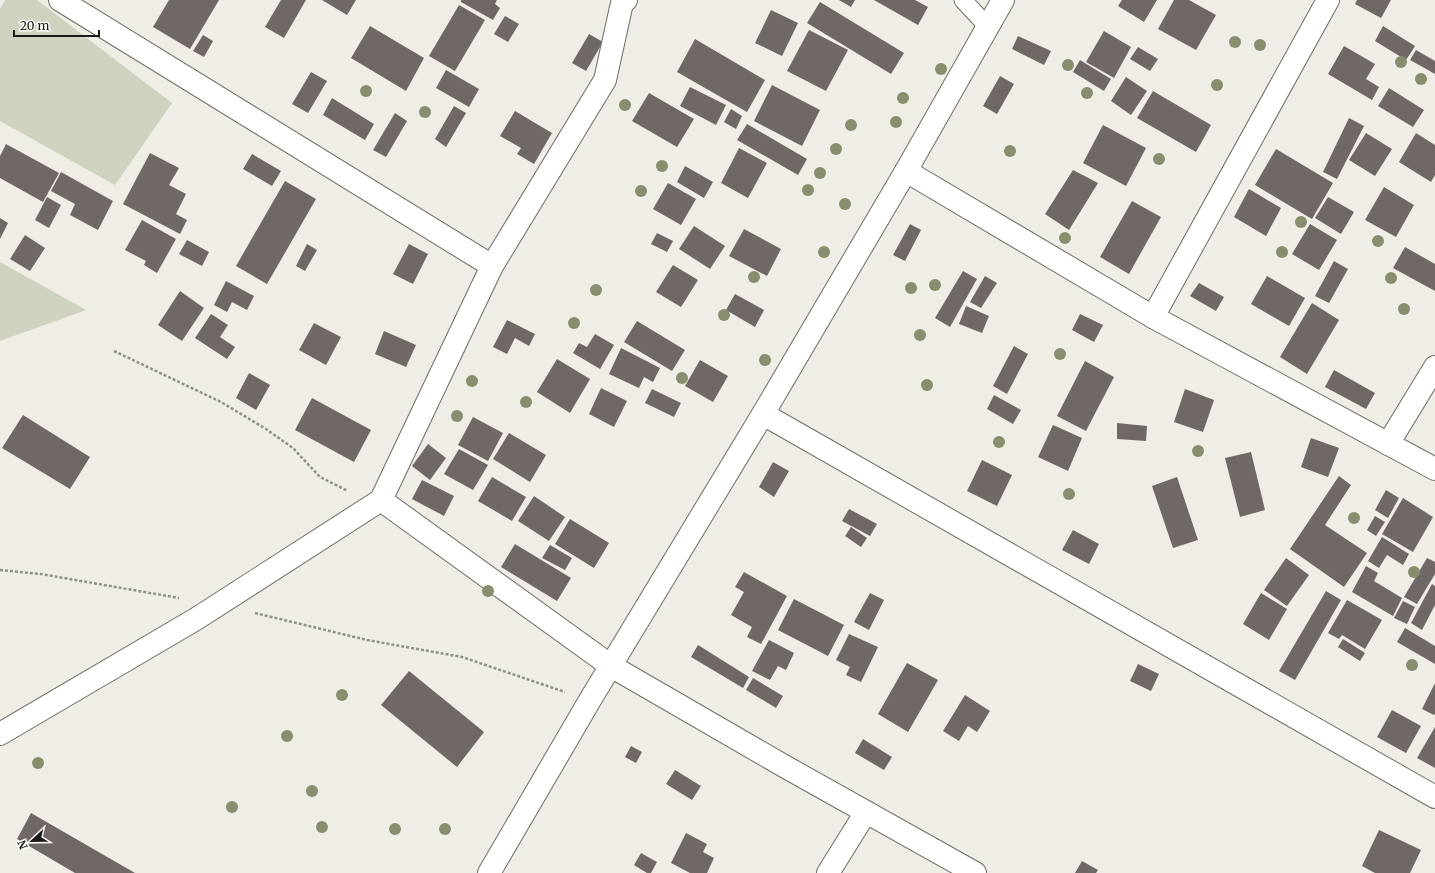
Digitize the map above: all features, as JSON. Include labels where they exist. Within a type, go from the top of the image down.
[{"type":"street","points":[[60,0],[492,266]]},
{"type":"street","points":[[489,873],[590,700],[763,414],[906,171],[1003,0]]},
{"type":"street","points":[[1153,317],[1328,0]]},
{"type":"street","points":[[0,734],[218,605],[381,500],[492,266],[605,80],[622,1]]},
{"type":"street","points":[[906,171],[1153,317],[1435,469]]},
{"type":"street","points":[[1388,444],[1435,366]]},
{"type":"street","points":[[763,414],[1435,798]]},
{"type":"street","points":[[381,500],[611,666],[975,873]]},
{"type":"street","points":[[828,873],[866,812]]},
{"type":"lane","points":[[963,0],[988,27]]},
{"type":"path","points":[[114,351],[221,402],[266,429],[293,448],[320,477],[351,493],[381,500]]},
{"type":"path","points":[[0,570],[41,574],[180,598]]},
{"type":"path","points":[[218,605],[367,640],[462,657],[590,700]]},
{"type":"green space","points":[[5,0],[37,0],[172,103],[115,185],[0,121],[0,9]]},
{"type":"green space","points":[[0,262],[86,310],[0,341]]},
{"type":"building","points":[[169,0],[219,0],[190,49],[153,27]]},
{"type":"building","points":[[281,0],[306,0],[284,38],[265,27]]},
{"type":"building","points":[[322,0],[356,0],[347,15]]},
{"type":"building","points":[[461,0],[497,0],[495,4],[500,8],[493,20],[461,2]]},
{"type":"building","points":[[839,0],[855,0],[851,7]]},
{"type":"building","points":[[874,0],[915,0],[928,7],[918,25]]},
{"type":"building","points":[[1122,0],[1157,0],[1144,22],[1118,6]]},
{"type":"building","points":[[1174,0],[1189,0],[1216,15],[1196,50],[1158,29]]},
{"type":"building","points":[[1357,0],[1391,0],[1381,18],[1355,4]]},
{"type":"building","points":[[820,2],[904,53],[891,74],[807,23]]},
{"type":"building","points":[[459,5],[485,20],[455,71],[429,56]]},
{"type":"building","points":[[771,10],[798,23],[782,56],[755,43]]},
{"type":"building","points":[[505,16],[519,24],[508,42],[494,34]]},
{"type":"building","points":[[370,26],[424,58],[406,91],[351,58]]},
{"type":"building","points":[[1383,26],[1415,46],[1406,60],[1375,41]]},
{"type":"building","points":[[809,30],[848,50],[826,91],[787,71]]},
{"type":"building","points":[[1104,31],[1131,47],[1114,78],[1086,62]]},
{"type":"building","points":[[589,34],[603,42],[586,71],[572,63]]},
{"type":"building","points":[[203,35],[213,41],[204,57],[193,51]]},
{"type":"building","points":[[1018,36],[1051,51],[1044,65],[1012,49]]},
{"type":"building","points":[[695,39],[765,80],[747,112],[677,72]]},
{"type":"building","points":[[1344,46],[1375,64],[1366,79],[1379,87],[1372,100],[1328,74]]},
{"type":"building","points":[[1138,47],[1158,59],[1150,71],[1130,59]]},
{"type":"building","points":[[1416,50],[1435,61],[1435,74],[1410,60]]},
{"type":"building","points":[[1080,60],[1111,79],[1104,91],[1073,72]]},
{"type":"building","points":[[446,70],[479,89],[469,107],[436,88]]},
{"type":"building","points":[[311,72],[327,81],[308,113],[292,104]]},
{"type":"building","points":[[1000,76],[1014,84],[997,114],[983,106]]},
{"type":"building","points":[[1126,77],[1147,91],[1131,115],[1111,101]]},
{"type":"building","points":[[772,85],[820,110],[802,146],[754,121]]},
{"type":"building","points":[[690,87],[726,105],[716,125],[680,106]]},
{"type":"building","points":[[1389,88],[1424,110],[1413,127],[1378,106]]},
{"type":"building","points":[[1153,91],[1211,125],[1196,152],[1137,118]]},
{"type":"building","points":[[649,93],[694,119],[677,147],[632,121]]},
{"type":"building","points":[[332,98],[374,124],[365,140],[323,115]]},
{"type":"building","points":[[454,106],[466,113],[446,147],[435,139]]},
{"type":"building","points":[[731,109],[742,116],[736,129],[724,122]]},
{"type":"building","points":[[515,111],[552,133],[534,164],[517,154],[521,148],[500,136]]},
{"type":"building","points":[[395,113],[407,121],[386,157],[373,150]]},
{"type":"building","points":[[1349,118],[1364,126],[1337,179],[1323,172]]},
{"type":"building","points":[[747,124],[807,159],[798,175],[737,140]]},
{"type":"building","points":[[1103,125],[1146,148],[1126,186],[1083,163]]},
{"type":"building","points":[[1366,133],[1392,149],[1375,176],[1349,160]]},
{"type":"building","points":[[1416,133],[1435,145],[1435,175],[1431,182],[1399,162]]},
{"type":"building","points":[[6,144],[59,173],[43,202],[0,178],[0,156]]},
{"type":"building","points":[[739,148],[767,163],[748,198],[721,183]]},
{"type":"building","points":[[1276,149],[1333,183],[1312,219],[1255,185]]},
{"type":"building","points":[[150,153],[179,168],[169,185],[186,194],[176,214],[187,220],[180,234],[123,204]]},
{"type":"building","points":[[252,154],[281,171],[272,186],[243,169]]},
{"type":"building","points":[[685,166],[713,182],[704,198],[677,182]]},
{"type":"building","points":[[1073,170],[1098,183],[1069,230],[1045,214]]},
{"type":"building","points":[[61,172],[113,201],[98,230],[70,215],[75,204],[51,191]]},
{"type":"building","points":[[285,181],[316,199],[267,284],[236,266]]},
{"type":"building","points":[[668,183],[696,199],[681,225],[653,209]]},
{"type":"building","points":[[1384,187],[1414,205],[1396,237],[1365,220]]},
{"type":"building","points":[[1249,189],[1281,208],[1266,236],[1234,217]]},
{"type":"building","points":[[47,197],[61,205],[49,228],[35,220]]},
{"type":"building","points":[[1328,197],[1354,212],[1341,234],[1315,218]]},
{"type":"building","points":[[1132,201],[1161,217],[1129,274],[1100,257]]},
{"type":"building","points":[[0,218],[8,223],[0,239]]},
{"type":"building","points":[[142,220],[176,239],[157,273],[144,265],[146,261],[125,250]]},
{"type":"building","points":[[910,224],[921,230],[905,261],[893,255]]},
{"type":"building","points":[[1310,224],[1337,240],[1319,270],[1292,254]]},
{"type":"building","points":[[694,226],[725,246],[710,269],[679,249]]},
{"type":"building","points":[[744,229],[781,249],[767,276],[729,256]]},
{"type":"building","points":[[657,233],[673,241],[667,252],[651,244]]},
{"type":"building","points":[[25,235],[45,248],[30,271],[10,259]]},
{"type":"building","points":[[187,240],[209,252],[202,266],[179,254]]},
{"type":"building","points":[[307,244],[317,250],[305,271],[296,266]]},
{"type":"building","points":[[409,244],[428,254],[413,284],[393,274]]},
{"type":"building","points":[[1405,247],[1435,264],[1435,291],[1393,268]]},
{"type":"building","points":[[1334,261],[1348,269],[1329,303],[1315,296]]},
{"type":"building","points":[[673,265],[698,280],[681,307],[656,292]]},
{"type":"building","points":[[963,271],[977,279],[950,327],[935,318]]},
{"type":"building","points":[[985,276],[997,283],[981,308],[970,302]]},
{"type":"building","points":[[1267,276],[1305,298],[1289,326],[1251,304]]},
{"type":"building","points":[[226,281],[254,296],[247,310],[232,302],[227,312],[214,305]]},
{"type":"building","points":[[1199,283],[1224,297],[1216,311],[1190,296]]},
{"type":"building","points":[[180,291],[204,308],[182,341],[158,325]]},
{"type":"building","points":[[735,294],[764,310],[755,327],[726,310]]},
{"type":"building","points":[[1312,303],[1339,320],[1307,374],[1280,357]]},
{"type":"building","points":[[966,306],[989,316],[982,333],[959,324]]},
{"type":"building","points":[[211,314],[228,325],[220,337],[235,347],[227,359],[195,338]]},
{"type":"building","points":[[1080,314],[1103,325],[1094,342],[1072,330]]},
{"type":"building","points":[[507,320],[535,334],[529,346],[515,338],[507,354],[493,347]]},
{"type":"building","points":[[637,321],[685,350],[672,371],[624,342]]},
{"type":"building","points":[[314,323],[341,337],[326,365],[299,350]]},
{"type":"building","points":[[384,331],[416,345],[406,367],[375,354]]},
{"type":"building","points":[[595,334],[614,345],[600,369],[573,353],[579,343],[587,347]]},
{"type":"building","points":[[1014,346],[1028,354],[1007,394],[993,386]]},
{"type":"building","points":[[621,348],[660,368],[653,382],[644,377],[639,388],[609,374]]},
{"type":"building","points":[[557,359],[590,379],[570,413],[537,392]]},
{"type":"building","points":[[700,360],[728,376],[713,402],[685,386]]},
{"type":"building","points":[[1085,361],[1114,377],[1086,431],[1057,416]]},
{"type":"building","points":[[1334,370],[1375,393],[1366,409],[1325,387]]},
{"type":"building","points":[[249,373],[270,385],[256,410],[236,398]]},
{"type":"building","points":[[601,388],[627,401],[614,427],[589,414]]},
{"type":"building","points":[[652,389],[681,403],[674,417],[645,403]]},
{"type":"building","points":[[1185,389],[1214,400],[1203,432],[1174,422]]},
{"type":"building","points":[[994,395],[1021,410],[1013,424],[987,409]]},
{"type":"building","points":[[312,398],[371,430],[354,462],[295,430]]},
{"type":"building","points":[[23,415],[90,457],[70,489],[2,448]]},
{"type":"building","points":[[473,417],[503,433],[488,461],[458,445]]},
{"type":"building","points":[[1117,423],[1147,426],[1146,441],[1117,439]]},
{"type":"building","points":[[1053,425],[1082,438],[1068,471],[1038,457]]},
{"type":"building","points":[[509,433],[546,455],[530,482],[493,459]]},
{"type":"building","points":[[1311,438],[1339,448],[1328,477],[1301,467]]},
{"type":"building","points":[[428,444],[446,458],[430,480],[412,466]]},
{"type":"building","points":[[459,449],[488,465],[473,490],[444,474]]},
{"type":"building","points":[[1251,452],[1265,510],[1240,517],[1225,458]]},
{"type":"building","points":[[982,460],[1012,475],[997,506],[967,491]]},
{"type":"building","points":[[773,462],[789,471],[774,497],[759,487]]},
{"type":"building","points":[[1339,476],[1351,485],[1325,525],[1367,553],[1344,587],[1290,549]]},
{"type":"building","points":[[492,477],[526,497],[512,521],[478,501]]},
{"type":"building","points":[[1177,477],[1198,540],[1173,548],[1152,486]]},
{"type":"building","points":[[422,480],[454,496],[444,516],[412,499]]},
{"type":"building","points":[[1386,490],[1399,498],[1388,518],[1375,510]]},
{"type":"building","points":[[534,496],[565,517],[549,541],[518,521]]},
{"type":"building","points":[[1403,498],[1433,517],[1413,552],[1382,534]]},
{"type":"building","points":[[849,509],[877,524],[870,536],[842,521]]},
{"type":"building","points":[[1375,516],[1385,522],[1376,536],[1367,530]]},
{"type":"building","points":[[570,519],[609,543],[594,568],[555,544]]},
{"type":"building","points":[[851,527],[867,538],[861,547],[845,536]]},
{"type":"building","points":[[1073,530],[1099,544],[1089,564],[1062,550]]},
{"type":"building","points":[[1382,537],[1409,554],[1403,565],[1387,555],[1379,568],[1368,561]]},
{"type":"building","points":[[515,544],[571,578],[557,601],[501,567]]},
{"type":"building","points":[[550,545],[572,558],[565,570],[542,558]]},
{"type":"building","points":[[1286,558],[1309,575],[1287,606],[1264,590]]},
{"type":"building","points":[[1427,558],[1435,562],[1435,574],[1417,604],[1404,597]]},
{"type":"building","points":[[1366,566],[1378,573],[1374,581],[1402,598],[1393,616],[1352,592]]},
{"type":"building","points":[[744,572],[787,596],[761,644],[747,637],[752,627],[731,615],[744,592],[735,587]]},
{"type":"building","points":[[1432,584],[1435,586],[1435,605],[1422,630],[1411,623]]},
{"type":"building","points":[[1326,591],[1341,600],[1295,680],[1279,671]]},
{"type":"building","points":[[870,593],[884,600],[869,630],[854,622]]},
{"type":"building","points":[[1261,593],[1287,609],[1269,640],[1243,624]]},
{"type":"building","points":[[794,599],[844,625],[828,656],[778,630]]},
{"type":"building","points":[[1347,600],[1382,620],[1365,649],[1342,635],[1339,639],[1328,633]]},
{"type":"building","points":[[1403,601],[1415,607],[1407,624],[1394,618]]},
{"type":"building","points":[[1405,628],[1435,646],[1435,664],[1397,642]]},
{"type":"building","points":[[849,634],[878,647],[861,682],[846,675],[850,667],[836,660]]},
{"type":"building","points":[[1343,639],[1365,653],[1360,661],[1338,647]]},
{"type":"building","points":[[769,640],[794,653],[786,670],[778,666],[770,680],[752,671]]},
{"type":"building","points":[[698,645],[749,677],[743,688],[691,657]]},
{"type":"building","points":[[907,663],[938,680],[908,732],[878,714]]},
{"type":"building","points":[[1138,664],[1159,674],[1151,691],[1130,681]]},
{"type":"building","points":[[409,671],[484,732],[457,767],[381,705]]},
{"type":"building","points":[[753,678],[783,696],[776,708],[746,690]]},
{"type":"building","points":[[1435,683],[1435,714],[1434,715],[1422,709]]},
{"type":"building","points":[[965,695],[990,711],[977,732],[968,726],[959,741],[943,731]]},
{"type":"building","points":[[1392,710],[1421,726],[1406,753],[1377,737]]},
{"type":"building","points":[[1435,727],[1435,768],[1417,758]]},
{"type":"building","points":[[863,739],[892,757],[884,770],[855,753]]},
{"type":"building","points":[[631,746],[642,752],[636,763],[625,757]]},
{"type":"building","points":[[675,770],[701,786],[692,800],[666,784]]},
{"type":"building","points":[[31,813],[135,873],[75,873],[17,839]]},
{"type":"building","points":[[1379,830],[1421,850],[1410,873],[1375,873],[1362,866]]},
{"type":"building","points":[[686,833],[707,844],[703,852],[714,858],[707,873],[690,873],[671,863]]},
{"type":"building","points":[[641,853],[657,862],[651,873],[647,873],[634,865]]},
{"type":"building","points":[[1082,861],[1098,870],[1096,873],[1075,873]]}]
